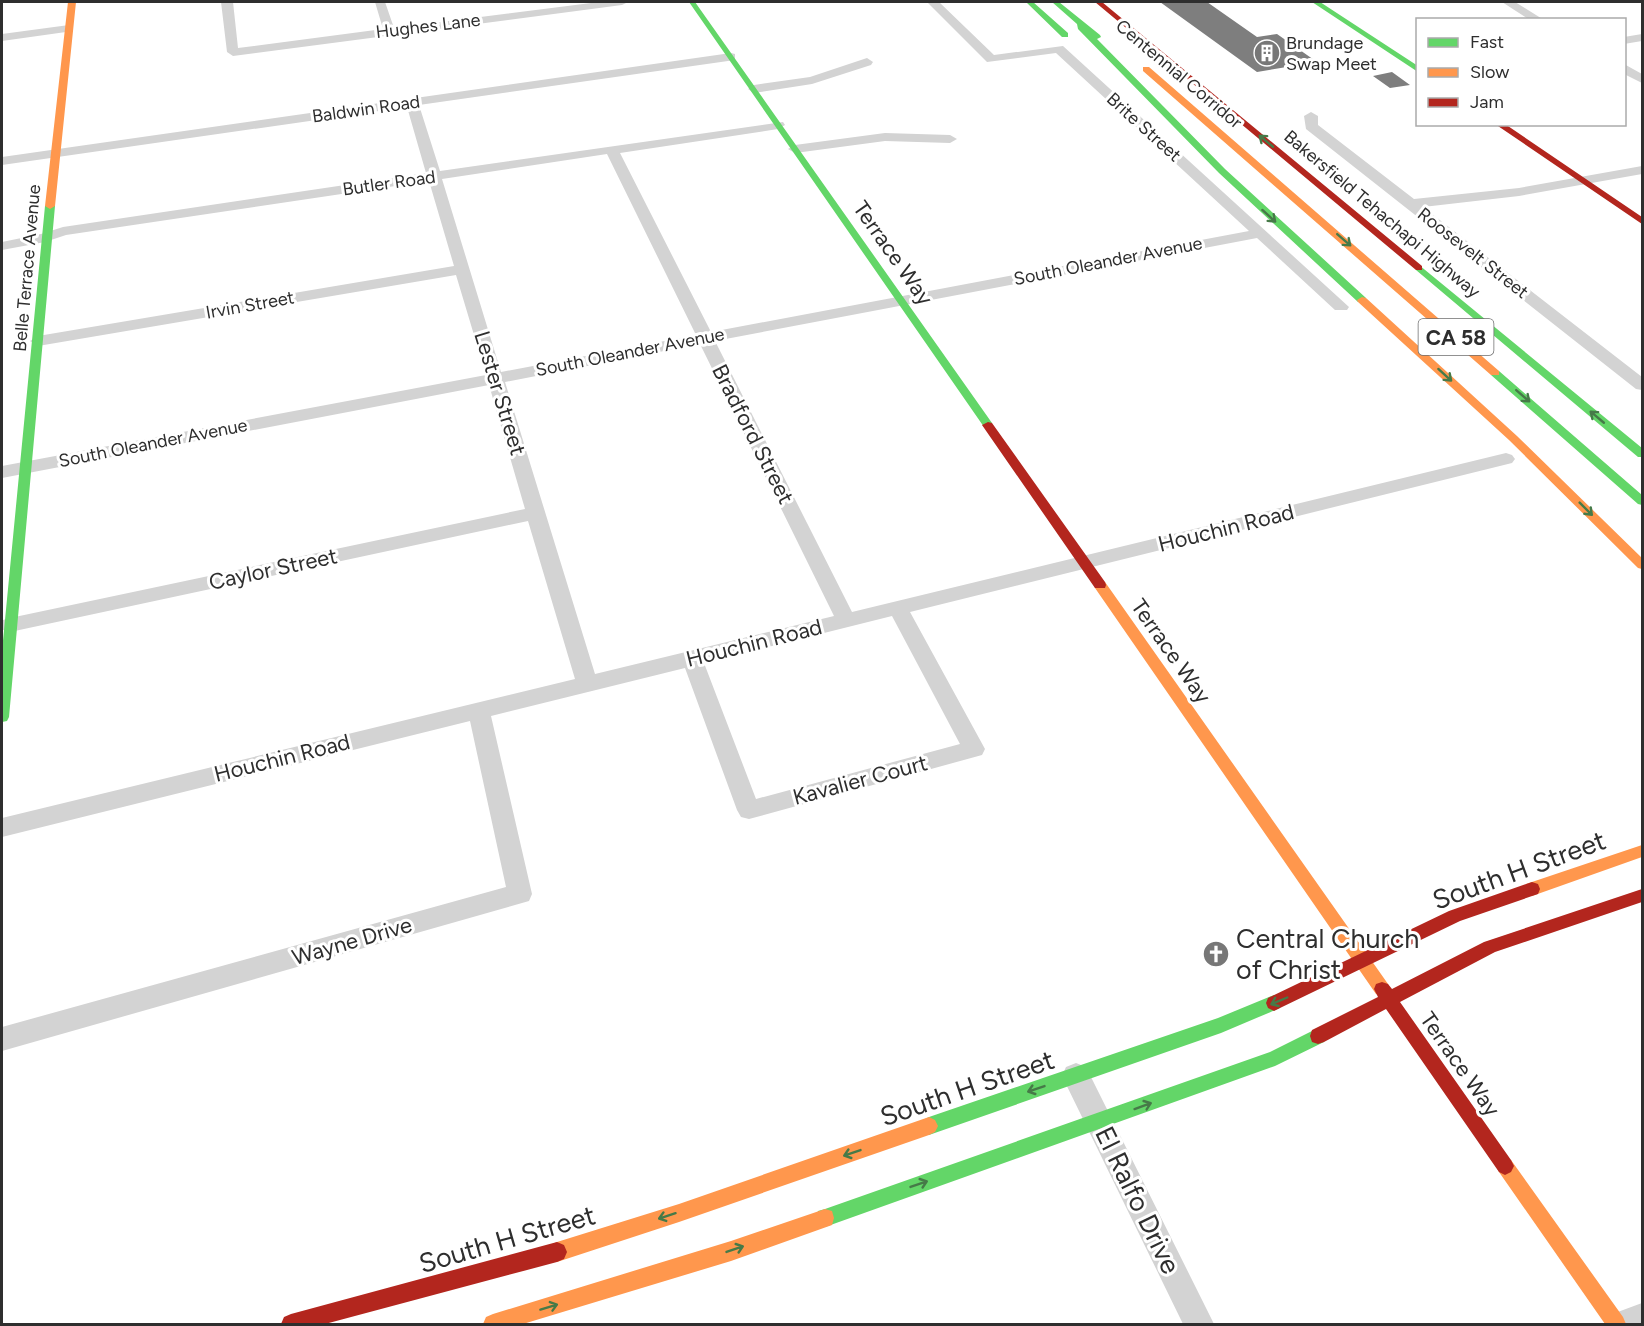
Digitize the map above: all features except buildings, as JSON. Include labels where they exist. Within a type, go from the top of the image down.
[{"type":"main road","name":"Belle Terrace Avenue","points":[[2,717],[38,341],[45,237],[57,153],[72,2]]},
{"type":"main road","name":"Terrace Way","points":[[692,2],[1616,1324]]},
{"type":"main road","points":[[1029,2],[1079,47]]},
{"type":"main road","points":[[1055,2],[1269,174]]},
{"type":"main road","name":"Centennial Corridor","points":[[1066,2],[1269,174]]},
{"type":"main road","name":"Bakersfield Tehachapi Highway","points":[[1098,2],[1642,454]]},
{"type":"main road","points":[[1316,2],[1416,69]]},
{"type":"main road","points":[[1080,22],[1081,27],[1121,70],[1226,177]]},
{"type":"main road","points":[[1104,70],[1226,177],[1494,420],[1642,565]]},
{"type":"main road","points":[[1502,126],[1642,221]]},
{"type":"main road","name":"Bakersfield Tehachapi Highway","points":[[1269,174],[1642,501]]},
{"type":"main road","points":[[1311,179],[1552,361]]},
{"type":"main road","name":"South H Street","points":[[291,1324],[567,1248],[679,1213],[1076,1076],[1221,1025],[1298,993],[1455,916],[1642,851]]},
{"type":"main road","points":[[495,1324],[731,1251],[1275,1058],[1490,947],[1642,896]]},
{"type":"street","name":"Hughes Lane","points":[[227,2],[233,52],[622,2]]},
{"type":"street","points":[[380,2],[388,31]]},
{"type":"street","name":"Brite Street","points":[[933,2],[991,59],[1059,49],[1341,307]]},
{"type":"street","points":[[1508,2],[1536,18]]},
{"type":"street","points":[[2,38],[69,29]]},
{"type":"street","points":[[1626,41],[1642,38]]},
{"type":"street","name":"Baldwin Road","points":[[2,161],[731,57]]},
{"type":"street","points":[[754,89],[813,80],[867,62]]},
{"type":"street","points":[[1626,69],[1642,79]]},
{"type":"street","name":"Lester Street","points":[[412,102],[587,684]]},
{"type":"street","name":"Roosevelt Street","points":[[1311,116],[1311,126],[1642,386]]},
{"type":"street","name":"Butler Road","points":[[2,246],[63,231],[778,125]]},
{"type":"street","points":[[795,149],[885,137],[950,139]]},
{"type":"street","name":"Bradford Street","points":[[612,151],[846,620]]},
{"type":"street","points":[[1411,204],[1519,192],[1642,170]]},
{"type":"street","name":"South Oleander Avenue","points":[[2,472],[1259,232]]},
{"type":"street","name":"Irvin Street","points":[[38,341],[462,269]]},
{"type":"street","name":"Houchin Road","points":[[2,827],[1506,459]]},
{"type":"street","name":"Caylor Street","points":[[10,625],[536,513]]},
{"type":"street","name":"Kavalier Court","points":[[692,658],[749,810],[974,749],[898,608]]},
{"type":"street","name":"Wayne Drive","points":[[2,1038],[520,894],[479,710]]},
{"type":"street","name":"El Ralfo Drive","points":[[1076,1076],[1199,1324]]},
{"type":"street","points":[[1626,1324],[1642,1317]]},
{"type":"traffic: fast","points":[[692,2],[988,425]]},
{"type":"traffic: fast","points":[[1029,2],[1065,35]]},
{"type":"traffic: fast","points":[[1055,2],[1097,37]]},
{"type":"traffic: fast","points":[[1316,2],[1416,69]]},
{"type":"traffic: fast","points":[[1080,22],[1081,27],[1222,171],[1362,300]]},
{"type":"traffic: fast","points":[[2,717],[50,206]]},
{"type":"traffic: fast","points":[[1419,268],[1642,454]]},
{"type":"traffic: fast","points":[[1495,373],[1642,501]]},
{"type":"traffic: fast","points":[[929,1126],[1221,1025],[1274,1003]]},
{"type":"traffic: fast","points":[[825,1218],[1275,1058],[1318,1036]]},
{"type":"traffic: slow","points":[[50,206],[72,2]]},
{"type":"traffic: slow","points":[[1146,69],[1495,373]]},
{"type":"traffic: slow","points":[[1362,300],[1513,438],[1642,565]]},
{"type":"traffic: slow","points":[[1100,585],[1382,989]]},
{"type":"traffic: slow","points":[[1532,889],[1642,851]]},
{"type":"traffic: slow","points":[[557,1252],[679,1213],[929,1126]]},
{"type":"traffic: slow","points":[[1505,1166],[1616,1324]]},
{"type":"traffic: slow","points":[[493,1324],[731,1251],[825,1218]]},
{"type":"traffic: jam","points":[[1098,2],[1419,268]]},
{"type":"traffic: jam","points":[[1502,126],[1642,221]]},
{"type":"traffic: jam","points":[[988,425],[1100,585]]},
{"type":"traffic: jam","points":[[1274,1003],[1455,916],[1532,889]]},
{"type":"traffic: jam","points":[[1318,1036],[1490,947],[1642,896]]},
{"type":"traffic: jam","points":[[1382,989],[1505,1166]]},
{"type":"traffic: jam","points":[[291,1324],[557,1252]]},
{"type":"place","name":"Brundage Swap Meet","points":[[1267,53]]},
{"type":"place","name":"Central Church of Christ","points":[[1216,954]]}]
